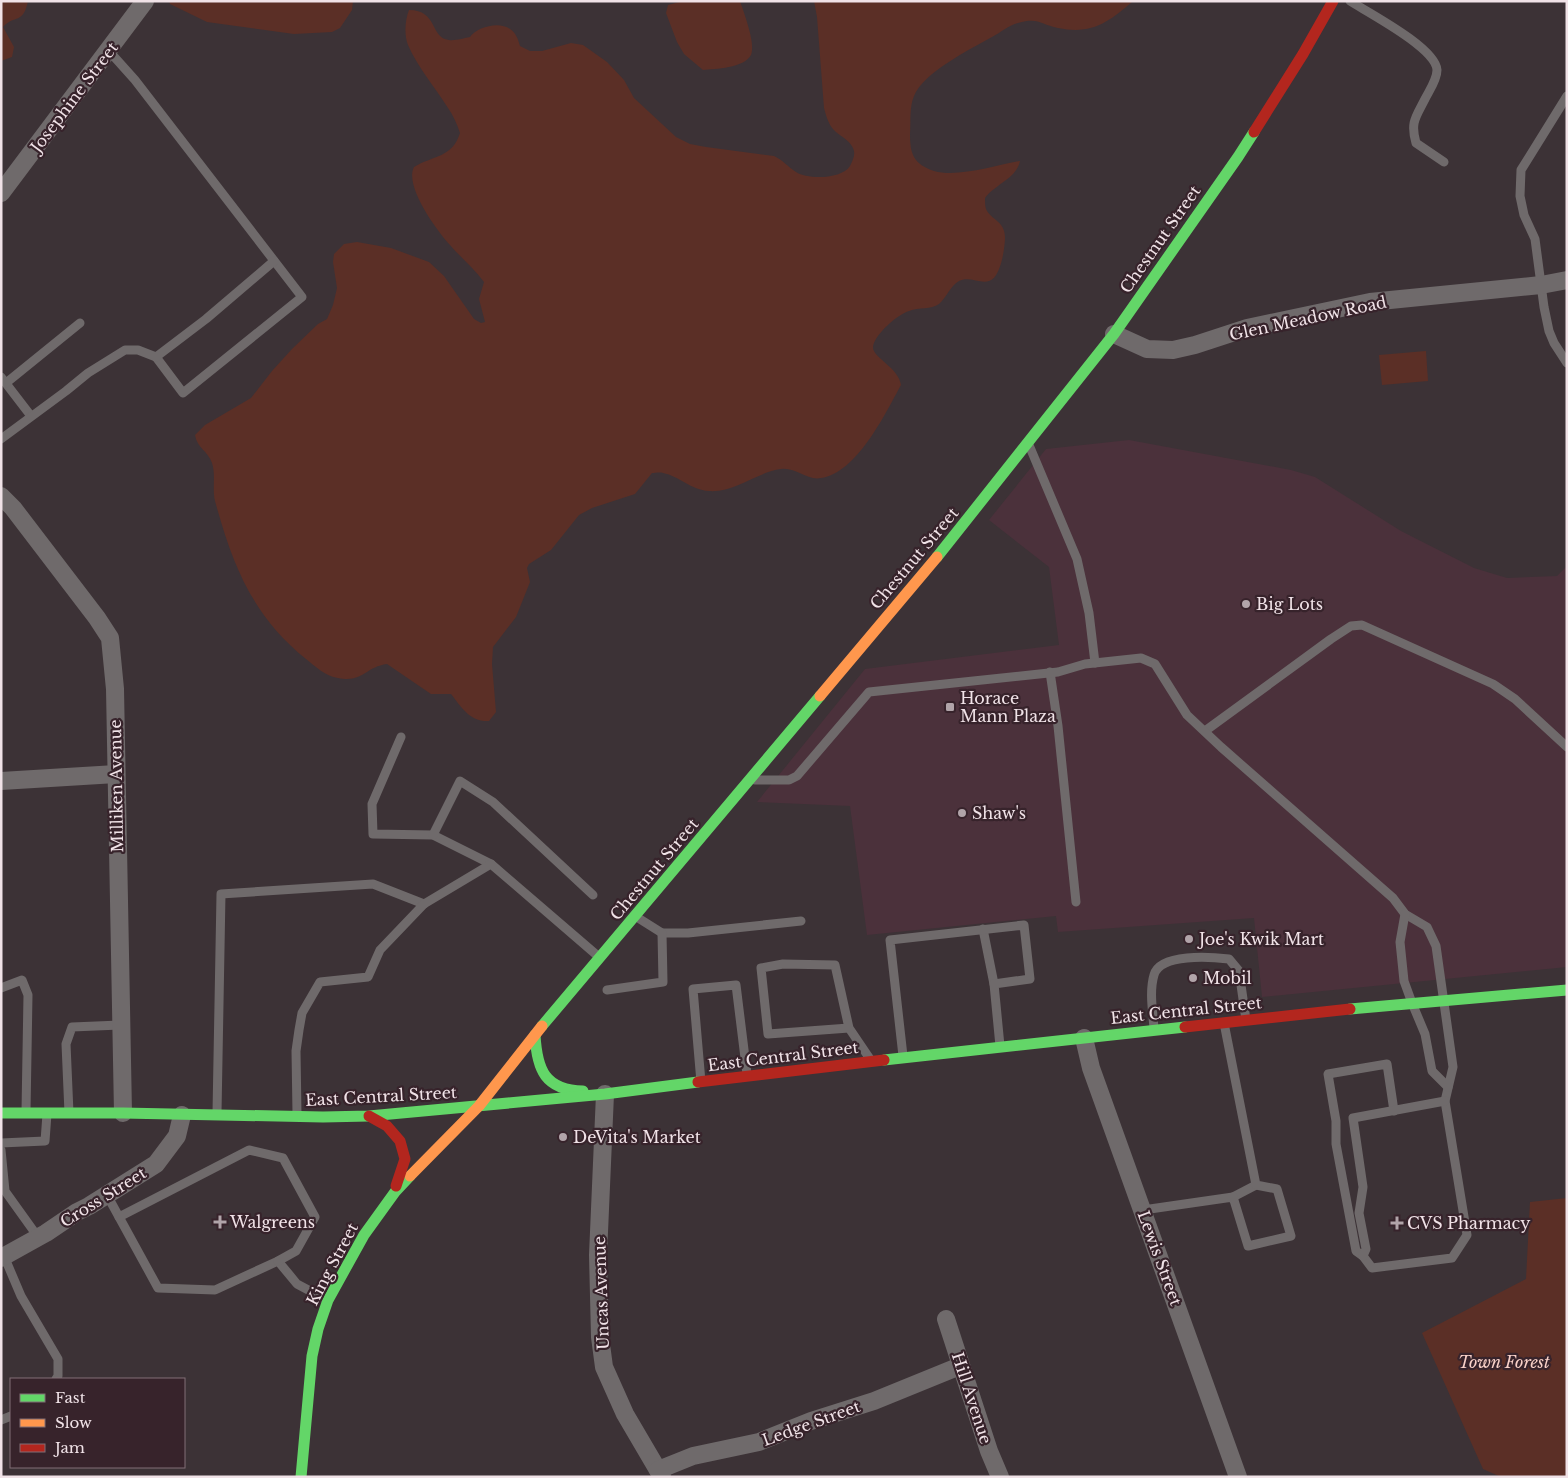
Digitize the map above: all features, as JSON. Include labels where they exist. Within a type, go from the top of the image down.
[{"type":"main road","name":"Chestnut Street","points":[[479,1106],[535,1035],[949,542],[1114,334],[1238,156],[1303,54],[1333,1]]},
{"type":"main road","name":"East Central Street","points":[[1,1113],[123,1113],[297,1117],[369,1116],[605,1094],[903,1057],[1246,1020],[1443,1000],[1567,990]]},
{"type":"main road","points":[[535,1035],[536,1052],[540,1067],[546,1078],[561,1088],[605,1094]]},
{"type":"main road","name":"King Street","points":[[301,1477],[312,1356],[318,1329],[328,1300],[364,1236],[395,1192],[479,1106]]},
{"type":"main road","points":[[369,1116],[387,1126],[400,1141],[405,1159],[395,1192]]},
{"type":"street","name":"Josephine Street","points":[[1,193],[145,1]]},
{"type":"street","name":"Glen Meadow Road","points":[[1114,334],[1147,350],[1173,350],[1247,328],[1370,302],[1541,285],[1567,280]]},
{"type":"street","name":"Milliken Avenue","points":[[1,496],[97,618],[110,638],[114,688],[123,1113]]},
{"type":"street","points":[[1,781],[116,774]]},
{"type":"street","name":"Lewis Street","points":[[1084,1038],[1092,1068],[1238,1477]]},
{"type":"street","name":"Uncas Avenue","points":[[605,1094],[598,1255],[600,1337],[604,1367],[625,1414],[660,1473]]},
{"type":"street","name":"Cross Street","points":[[3,1257],[156,1164],[177,1136],[182,1115]]},
{"type":"street","name":"Hill Avenue","points":[[946,1319],[989,1451],[1000,1477]]},
{"type":"street","name":"Ledge Street","points":[[660,1473],[693,1456],[759,1442],[811,1421],[874,1401],[960,1366]]},
{"type":"lane","points":[[1350,1],[1419,44],[1434,61],[1437,70],[1434,81],[1413,123],[1414,134],[1416,143],[1444,162]]},
{"type":"lane","points":[[1,439],[66,391],[88,372],[125,350],[138,350],[156,357],[183,393],[302,297],[135,80],[109,51]]},
{"type":"lane","points":[[1567,96],[1521,170],[1520,196],[1524,215],[1535,238],[1549,332],[1567,363]]},
{"type":"lane","points":[[156,357],[206,319],[274,261]]},
{"type":"lane","points":[[31,416],[4,380],[80,323]]},
{"type":"lane","points":[[1028,442],[1077,559],[1089,613],[1095,663]]},
{"type":"lane","points":[[1205,731],[1351,626],[1362,625],[1493,684],[1515,699],[1567,747]]},
{"type":"lane","points":[[750,780],[789,780],[797,776],[869,692],[1050,672],[1095,663],[1141,658],[1155,664],[1187,715],[1393,898],[1405,914],[1427,927],[1436,946],[1453,1067],[1445,1101],[1467,1235],[1452,1258],[1372,1268],[1363,1256],[1356,1251],[1336,1144],[1336,1122],[1328,1074],[1387,1064],[1394,1111]]},
{"type":"lane","points":[[1050,672],[1058,726],[1076,902]]},
{"type":"lane","points":[[401,738],[372,804],[373,834],[433,835],[491,864],[600,958]]},
{"type":"lane","points":[[433,835],[460,781],[493,802],[593,895]]},
{"type":"lane","points":[[297,1117],[296,1051],[302,1013],[320,982],[368,976],[380,950],[424,904],[491,864]]},
{"type":"lane","points":[[217,1116],[221,894],[373,884],[424,904]]},
{"type":"lane","points":[[1405,914],[1400,942],[1404,981],[1425,1034],[1432,1071],[1448,1086]]},
{"type":"lane","points":[[635,916],[662,933],[688,933],[802,920]]},
{"type":"lane","points":[[903,1057],[890,940],[1024,924],[1030,979],[994,984]]},
{"type":"lane","points":[[983,929],[994,984],[1000,1046]]},
{"type":"lane","points":[[607,990],[663,982],[662,933]]},
{"type":"lane","points":[[1154,1030],[1152,989],[1154,972],[1165,961],[1208,956],[1229,959],[1239,971],[1246,1020]]},
{"type":"lane","points":[[849,1028],[768,1034],[761,968],[782,964],[835,965],[849,1028],[871,1061]]},
{"type":"lane","points":[[1,988],[22,980],[28,995],[26,1113]]},
{"type":"lane","points":[[701,1082],[693,989],[736,985],[747,1076]]},
{"type":"lane","points":[[1224,1023],[1256,1186]]},
{"type":"lane","points":[[69,1113],[66,1044],[72,1028],[120,1026]]},
{"type":"lane","points":[[1336,1122],[1445,1101]]},
{"type":"lane","points":[[1,1143],[46,1141],[47,1113]]},
{"type":"lane","points":[[1353,1118],[1363,1187],[1359,1213],[1366,1249],[1363,1256]]},
{"type":"lane","points":[[1,1150],[5,1191],[38,1237]]},
{"type":"lane","points":[[107,1195],[119,1217],[158,1288],[215,1290],[296,1251],[315,1217],[283,1158],[249,1150],[119,1217]]},
{"type":"lane","points":[[1143,1210],[1233,1197],[1256,1186],[1277,1190],[1291,1236],[1248,1246],[1233,1197]]},
{"type":"lane","points":[[3,1257],[21,1296],[58,1359],[57,1378]]},
{"type":"lane","points":[[278,1261],[297,1284],[328,1300]]},
{"type":"shaded area","name":"Horace Mann Plaza","points":[[1129,440],[1291,470],[1315,477],[1401,531],[1474,568],[1507,578],[1557,576],[1567,566],[1567,967],[1262,997],[1254,918],[1058,932],[1056,916],[867,935],[850,806],[757,802],[865,669],[1059,645],[1049,567],[989,520],[1046,449]]},
{"type":"green space","points":[[1,1],[28,1],[24,13],[3,27],[14,47],[12,57],[1,61]]},
{"type":"green space","points":[[169,1],[353,1],[352,10],[340,28],[332,32],[294,34],[207,22],[170,4]]},
{"type":"green space","points":[[683,1],[740,1],[749,28],[752,44],[751,55],[742,63],[736,65],[703,70],[684,54],[677,42],[666,13],[668,5]]},
{"type":"green space","points":[[814,1],[1133,1],[1108,21],[1081,30],[1052,27],[1040,22],[1031,21],[1015,24],[948,62],[927,78],[919,87],[911,105],[910,141],[914,158],[922,165],[934,171],[954,173],[1020,161],[1015,172],[985,198],[988,213],[1003,227],[1005,242],[1003,255],[997,274],[993,279],[986,282],[967,279],[959,281],[953,285],[939,304],[904,313],[887,326],[874,342],[874,351],[896,373],[901,385],[869,440],[846,465],[834,474],[821,478],[811,478],[792,470],[781,469],[718,491],[703,490],[669,475],[652,473],[635,494],[592,508],[579,515],[551,550],[529,564],[527,568],[530,582],[516,617],[493,647],[492,664],[496,712],[489,721],[482,721],[472,717],[451,694],[431,694],[387,664],[374,668],[359,677],[346,679],[333,677],[317,668],[287,642],[272,625],[258,607],[247,588],[229,547],[215,501],[212,463],[198,443],[195,435],[205,425],[251,398],[292,349],[318,324],[327,319],[337,288],[333,262],[334,254],[344,244],[357,242],[391,248],[429,262],[444,276],[474,319],[481,323],[485,322],[479,299],[484,282],[437,230],[423,208],[414,185],[412,175],[414,167],[447,152],[457,141],[460,133],[452,114],[422,70],[408,45],[406,28],[409,10],[425,14],[439,34],[449,40],[470,37],[473,33],[488,26],[500,25],[512,31],[520,46],[530,51],[542,51],[571,43],[583,45],[607,62],[624,80],[634,98],[676,137],[690,144],[774,156],[801,175],[824,177],[840,174],[846,170],[851,164],[854,152],[849,142],[831,127],[824,108]]},
{"type":"green space","points":[[1426,351],[1428,381],[1382,385],[1379,355]]},
{"type":"green space","name":"Town Forest","points":[[1567,1198],[1567,1477],[1501,1477],[1483,1469],[1422,1333],[1526,1279],[1530,1202]]},
{"type":"traffic: fast","points":[[937,557],[1114,334],[1254,132]]},
{"type":"traffic: fast","points":[[542,1026],[820,696]]},
{"type":"traffic: fast","points":[[1350,1009],[1567,990]]},
{"type":"traffic: fast","points":[[884,1060],[1185,1027]]},
{"type":"traffic: fast","points":[[535,1035],[538,1058],[546,1076],[560,1087],[583,1091]]},
{"type":"traffic: fast","points":[[1,1113],[369,1116],[605,1094],[698,1082]]},
{"type":"traffic: fast","points":[[301,1477],[312,1356],[318,1329],[328,1300],[364,1235],[395,1192],[410,1176]]},
{"type":"traffic: slow","points":[[820,696],[937,557]]},
{"type":"traffic: slow","points":[[410,1176],[479,1106],[542,1026]]},
{"type":"traffic: jam","points":[[1254,132],[1303,54],[1333,1]]},
{"type":"traffic: jam","points":[[1185,1027],[1350,1009]]},
{"type":"traffic: jam","points":[[698,1082],[884,1060]]},
{"type":"traffic: jam","points":[[369,1116],[387,1126],[400,1141],[405,1159],[396,1186]]},
{"type":"place","name":"Big Lots","points":[[1246,604]]},
{"type":"place","name":"Horace Mann Plaza","points":[[950,707]]},
{"type":"place","name":"Shaw's","points":[[962,813]]},
{"type":"place","name":"Joe's Kwik Mart","points":[[1189,939]]},
{"type":"place","name":"Mobil","points":[[1193,978]]},
{"type":"place","name":"DeVita's Market","points":[[563,1137]]},
{"type":"place","name":"Walgreens","points":[[220,1222]]},
{"type":"place","name":"CVS Pharmacy","points":[[1397,1223]]}]
